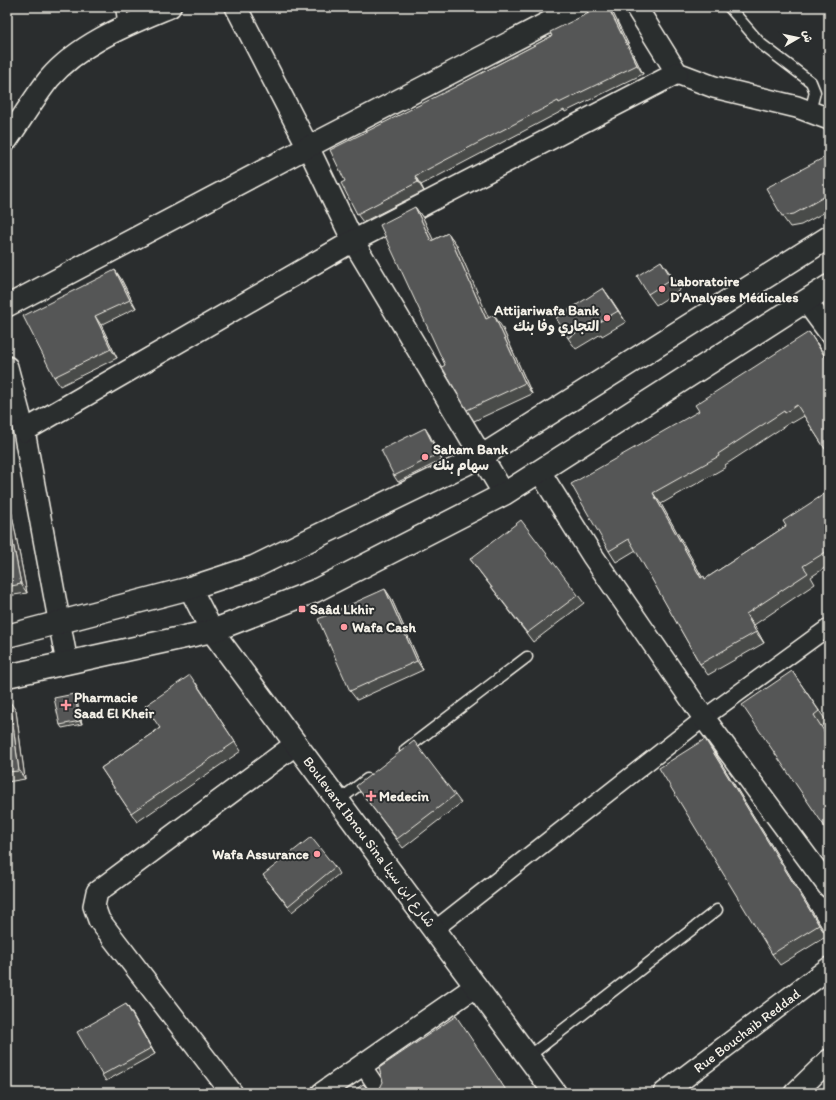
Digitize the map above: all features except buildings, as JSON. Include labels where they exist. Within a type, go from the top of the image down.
[{"type":"main road","points":[[7,636],[190,588],[254,567],[482,456],[829,237]]},
{"type":"main road","points":[[7,676],[212,631],[315,591],[504,494],[829,286]]},
{"type":"main road","name":"Boulevard Ibnou Sina شارع ابن سينا","points":[[190,588],[212,631],[555,1093]]},
{"type":"street","points":[[7,140],[50,79],[123,13],[170,7]]},
{"type":"street","points":[[236,7],[308,147],[353,241],[504,494]]},
{"type":"street","points":[[7,306],[308,147],[578,7]]},
{"type":"street","points":[[636,7],[677,72],[714,87],[797,107],[829,119]]},
{"type":"street","points":[[24,431],[353,241],[677,72]]},
{"type":"street","points":[[806,301],[829,332]]},
{"type":"street","points":[[7,367],[24,431],[67,663]]},
{"type":"street","points":[[540,472],[592,554],[704,718],[829,886]]},
{"type":"street","points":[[434,930],[704,718],[829,627]]},
{"type":"street","points":[[232,1093],[99,920],[94,906],[97,892],[296,744]]},
{"type":"street","name":"Rue Bouchaib Reddad","points":[[664,1093],[829,968]]},
{"type":"street","points":[[322,1093],[363,1066],[476,986]]},
{"type":"street","points":[[795,1093],[829,1060]]},
{"type":"street","points":[[363,1066],[381,1093]]},
{"type":"lane","points":[[729,7],[761,44],[811,82],[815,92],[810,112]]},
{"type":"lane","points":[[395,758],[527,657]]},
{"type":"lane","points":[[338,801],[376,772]]},
{"type":"lane","points":[[528,1057],[717,910]]},
{"type":"place","name":"Laboratoire D'Analyses Médicales","points":[[662,289]]},
{"type":"place","name":"Attijariwafa Bank التجاري وفا بنك","points":[[607,318]]},
{"type":"place","name":"Saham Bank سهام بنك","points":[[425,457]]},
{"type":"place","name":"Saâd Lkhir","points":[[302,609]]},
{"type":"place","name":"Wafa Cash","points":[[344,627]]},
{"type":"place","name":"Pharmacie Saad El Kheir","points":[[66,705]]},
{"type":"place","name":"Medecin","points":[[371,796]]},
{"type":"place","name":"Wafa Assurance","points":[[317,854]]}]
